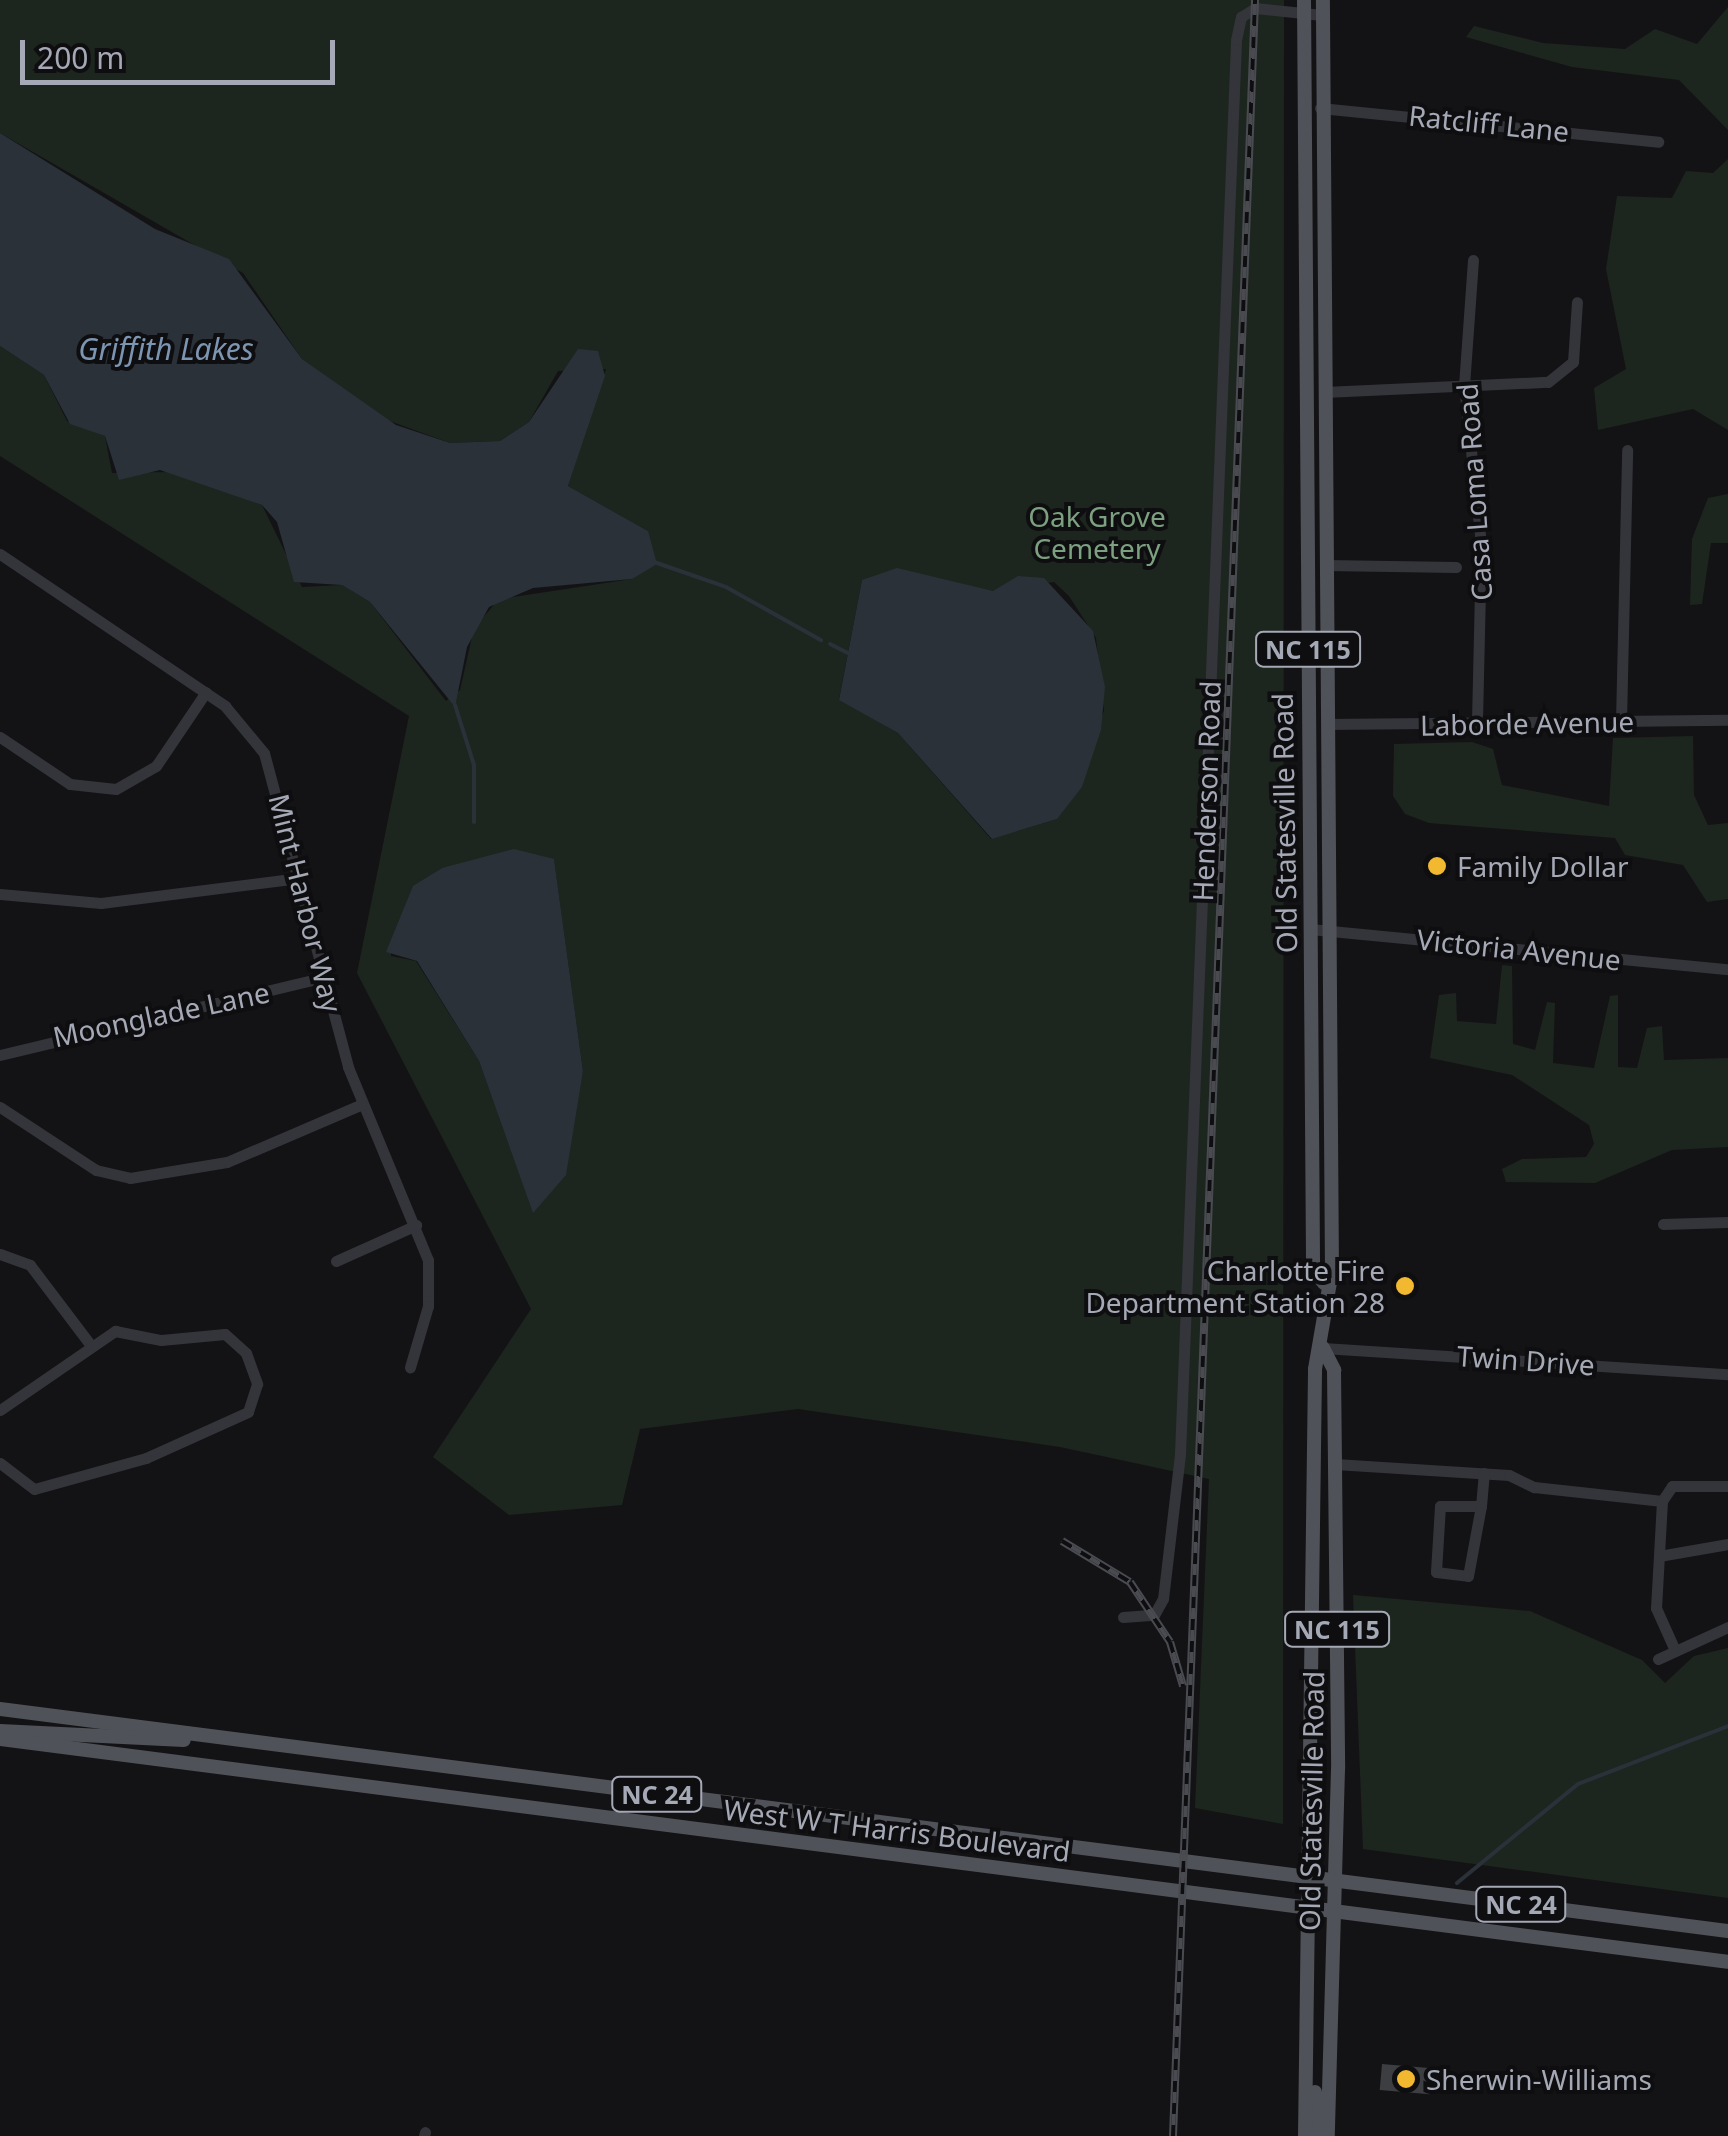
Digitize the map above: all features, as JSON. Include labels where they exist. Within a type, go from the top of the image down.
[{"type":"main road","name":"Old Statesville Road","points":[[1304,6],[1313,1269],[1324,1283]]},
{"type":"main road","name":"Old Statesville Road","points":[[1305,2136],[1315,1878],[1315,1368],[1324,1348],[1324,1283],[1332,1271],[1320,108],[1323,8]]},
{"type":"main road","name":"Old Statesville Road","points":[[1324,1348],[1334,1370],[1335,1464],[1336,1880],[1328,2136]]},
{"type":"main road","name":"West W T Harris Boulevard","points":[[3,1712],[1728,1931]]},
{"type":"main road","points":[[0,1731],[225,1738]]},
{"type":"main road","name":"West W T Harris Boulevard","points":[[0,1739],[1728,1962]]},
{"type":"main road","points":[[1309,2044],[1316,2130]]},
{"type":"street","name":"Henderson Road","points":[[1122,1617],[1154,1615],[1163,1599],[1180,1454],[1236,40],[1248,10],[1323,8]]},
{"type":"street","name":"Ratcliff Lane","points":[[1320,108],[1658,142]]},
{"type":"street","name":"Casa Loma Road","points":[[1473,260],[1464,386],[1482,566],[1478,725]]},
{"type":"street","points":[[1324,392],[1464,386],[1562,374],[1573,362],[1577,302]]},
{"type":"street","points":[[1621,722],[1627,450]]},
{"type":"street","name":"Mint Harbor Way","points":[[0,554],[206,692],[264,753],[362,1104],[416,1225],[431,1283],[410,1367]]},
{"type":"street","points":[[1326,565],[1456,567]]},
{"type":"street","points":[[0,738],[70,784],[116,790],[156,766],[206,692]]},
{"type":"street","name":"Laborde Avenue","points":[[1327,724],[1728,720]]},
{"type":"street","points":[[0,894],[102,902],[299,878]]},
{"type":"street","name":"Victoria Avenue","points":[[1310,930],[1728,969]]},
{"type":"street","name":"Moonglade Lane","points":[[0,1055],[324,977]]},
{"type":"street","points":[[0,1107],[96,1170],[130,1178],[227,1162],[362,1104]]},
{"type":"street","points":[[1664,1224],[1728,1222]]},
{"type":"street","points":[[336,1261],[416,1225]]},
{"type":"street","points":[[0,1254],[30,1265],[89,1343]]},
{"type":"street","points":[[0,1410],[89,1343],[116,1331],[161,1340],[225,1334],[246,1353],[257,1384],[248,1412],[216,1432],[34,1489],[0,1463]]},
{"type":"street","name":"Twin Drive","points":[[1324,1348],[1728,1374]]},
{"type":"street","points":[[1335,1464],[1484,1473],[1662,1501]]},
{"type":"street","points":[[1480,1506],[1440,1506],[1436,1572],[1468,1576],[1480,1506],[1484,1473]]},
{"type":"street","points":[[1673,1646],[1656,1608],[1662,1501],[1672,1486],[1728,1486]]},
{"type":"street","points":[[1659,1556],[1728,1544]]},
{"type":"street","points":[[1658,1659],[1673,1646],[1728,1627]]},
{"type":"green space","name":"Oak Grove Cemetery","points":[[0,0],[1284,0],[1283,1824],[1195,1808],[1209,1479],[1060,1447],[798,1409],[640,1429],[622,1505],[509,1515],[433,1457],[531,1309],[357,973],[409,716],[0,456],[0,346],[44,375],[67,421],[105,436],[112,473],[172,472],[262,505],[302,587],[342,585],[370,602],[446,701],[460,690],[474,628],[499,599],[632,579],[648,531],[568,486],[606,369],[558,371],[529,422],[500,441],[450,443],[384,419],[302,359],[243,273],[0,133]],"holes":[[[862,580],[993,591],[1054,582],[1069,596],[1096,638],[1104,711],[1057,819],[991,839],[898,733],[839,699]],[[554,860],[583,1071],[557,1181],[533,1212],[479,1061],[416,961],[391,956],[391,942],[413,887],[442,868]]]},
{"type":"green space","points":[[1728,7],[1728,130],[1679,80],[1572,67],[1466,37],[1474,26],[1543,43],[1625,49],[1655,29],[1697,44]]},
{"type":"green space","points":[[1728,159],[1728,430],[1693,409],[1598,430],[1594,388],[1626,369],[1606,269],[1617,196],[1672,198],[1686,171],[1713,173]]},
{"type":"green space","points":[[1728,494],[1728,543],[1711,543],[1702,604],[1690,605],[1692,539],[1708,498]]},
{"type":"green space","points":[[1693,736],[1694,795],[1708,825],[1728,823],[1728,899],[1707,902],[1683,865],[1625,855],[1615,838],[1429,823],[1405,814],[1393,796],[1394,744],[1472,742],[1493,749],[1502,785],[1609,806],[1613,738]]},
{"type":"green space","points":[[1502,965],[1512,966],[1513,1044],[1535,1050],[1547,1002],[1555,1003],[1553,1063],[1594,1068],[1610,996],[1618,995],[1618,1067],[1637,1068],[1647,1028],[1662,1026],[1664,1060],[1728,1058],[1728,1147],[1672,1150],[1595,1183],[1506,1182],[1502,1169],[1522,1159],[1586,1157],[1594,1144],[1589,1125],[1512,1075],[1430,1058],[1439,995],[1456,993],[1457,1021],[1496,1024]]},
{"type":"green space","points":[[1353,1595],[1530,1611],[1642,1660],[1665,1683],[1694,1656],[1728,1648],[1728,1898],[1363,1849]]},
{"type":"water","name":"Griffith Lakes","points":[[0,133],[155,229],[229,259],[302,359],[396,425],[450,443],[500,441],[529,422],[578,349],[598,351],[605,376],[568,486],[648,531],[657,564],[632,579],[533,588],[489,607],[467,647],[455,707],[370,602],[342,585],[294,582],[277,522],[262,505],[160,470],[119,480],[105,436],[70,424],[44,375],[0,346]]},
{"type":"water","points":[[897,568],[993,591],[1018,576],[1044,578],[1093,631],[1105,687],[1101,730],[1082,787],[1057,819],[992,839],[898,733],[839,700],[862,580]]},
{"type":"water","points":[[514,849],[554,859],[583,1071],[566,1175],[533,1213],[479,1061],[417,961],[386,952],[413,886],[442,868]]},
{"type":"building","name":"Sherwin-Williams","points":[[1382,2064],[1432,2068],[1430,2094],[1380,2090]]},
{"type":"waterway","points":[[654,562],[726,587],[821,640]]},
{"type":"waterway","points":[[830,644],[848,653]]},
{"type":"waterway","points":[[455,705],[474,765],[474,822]]},
{"type":"waterway","points":[[1457,1883],[1578,1784],[1728,1726]]},
{"type":"railway","points":[[1173,2136],[1255,0]]},
{"type":"railway","points":[[1062,1541],[1130,1582],[1170,1642],[1183,1686]]},
{"type":"place","name":"Family Dollar","points":[[1437,866]]},
{"type":"place","name":"Charlotte Fire Department Station 28","points":[[1405,1286]]},
{"type":"place","name":"Sherwin-Williams","points":[[1406,2079]]}]
